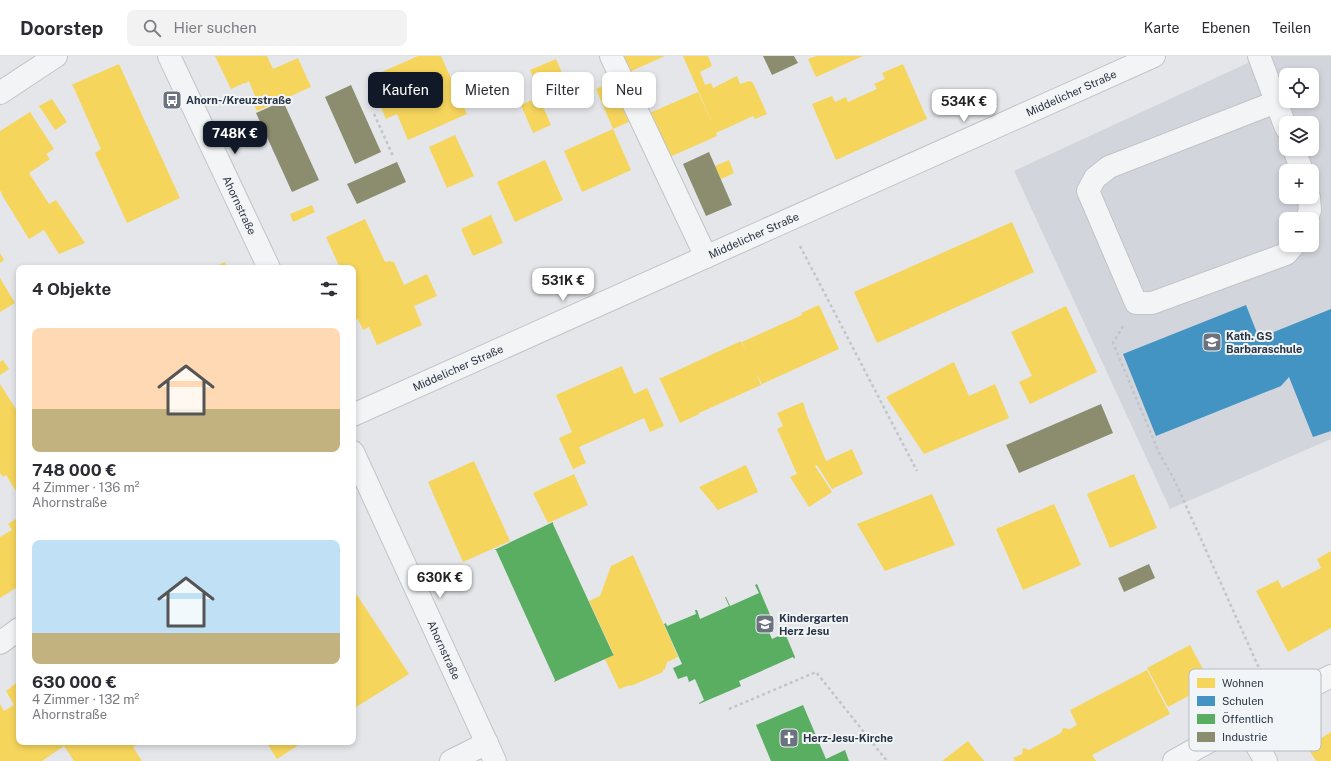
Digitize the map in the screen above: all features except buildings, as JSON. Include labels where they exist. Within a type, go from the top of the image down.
[{"type":"street","points":[[0,93],[56,56]]},
{"type":"street","name":"Ahornstraße","points":[[169,56],[268,265]]},
{"type":"street","points":[[611,56],[706,257]]},
{"type":"street","name":"Middelicher Straße","points":[[356,414],[1154,56]]},
{"type":"street","points":[[1259,56],[1281,116]]},
{"type":"street","points":[[1276,102],[1109,167],[1095,178],[1088,191],[1136,303],[1152,303],[1286,254],[1288,252]]},
{"type":"street","name":"Ahornstraße","points":[[356,459],[491,752]]},
{"type":"street","points":[[0,643],[16,631]]},
{"type":"street","points":[[1321,681],[1331,676]]},
{"type":"street","points":[[1174,761],[1192,751]]},
{"type":"street","points":[[1260,751],[1266,761]]},
{"type":"street","points":[[451,761],[491,752]]},
{"type":"path","points":[[374,114],[393,156]]},
{"type":"path","points":[[787,220],[917,471]]},
{"type":"path","points":[[1136,303],[1113,343],[1160,455],[1173,477],[1260,669]]},
{"type":"path","points":[[729,710],[816,672],[887,761]]},
{"type":"shaded area","name":"Kath. GS Barbaraschule","points":[[1263,56],[1331,56],[1331,439],[1170,509],[1014,171]]},
{"type":"place","name":"Ahorn-/Kreuzstraße","points":[[172,100]]},
{"type":"place","name":"Kath. GS Barbaraschule","points":[[1212,342]]},
{"type":"place","name":"Kindergarten Herz Jesu","points":[[765,624]]},
{"type":"place","name":"Herz-Jesu-Kirche","points":[[789,738]]}]
